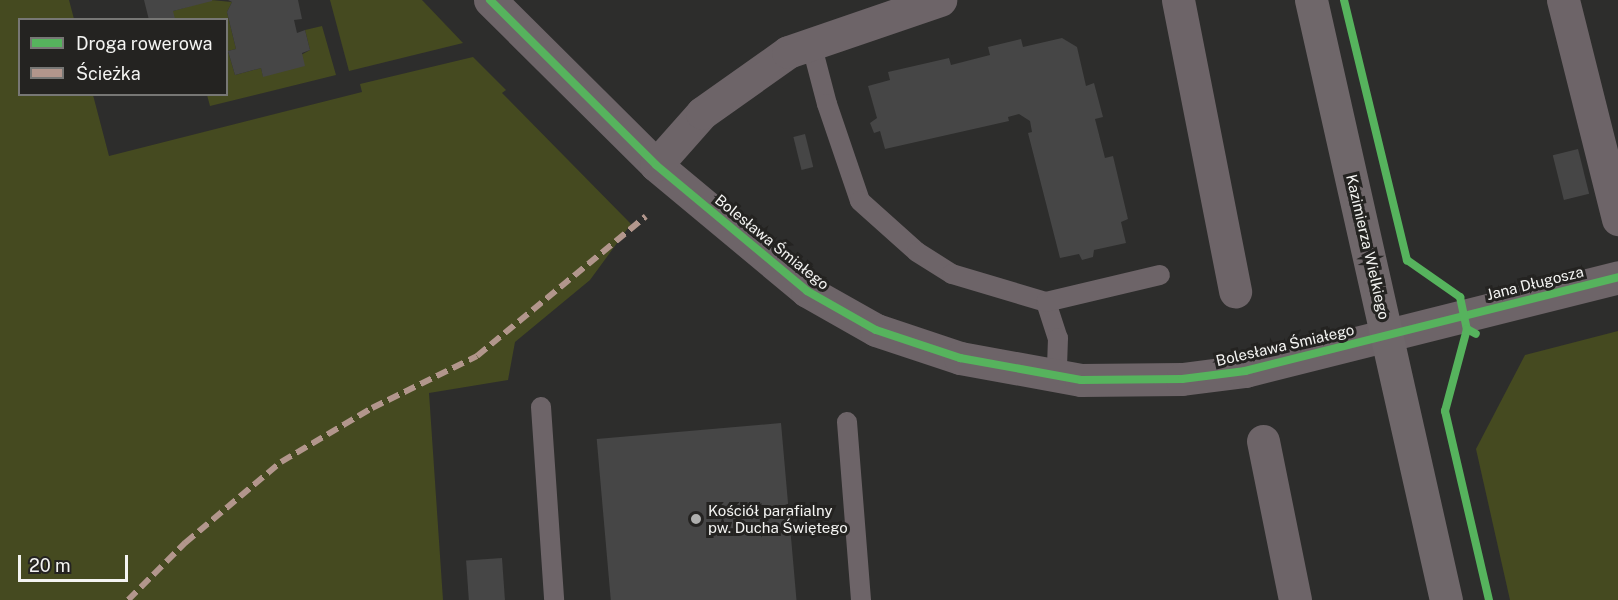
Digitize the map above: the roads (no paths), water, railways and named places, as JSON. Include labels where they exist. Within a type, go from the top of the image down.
[{"type":"street","points":[[656,165],[702,113],[788,52],[940,0]]},
{"type":"street","points":[[1178,0],[1235,291]]},
{"type":"street","name":"Kazimierza Wielkiego","points":[[1311,0],[1388,334],[1446,600]]},
{"type":"street","points":[[1563,0],[1618,219]]},
{"type":"street","name":"Bolesława Śmiałego","points":[[496,2],[656,165],[807,291],[876,330],[960,358],[1057,376],[1132,381],[1182,379],[1245,371],[1388,334]]},
{"type":"street","name":"Jana Długosza","points":[[1388,334],[1618,277]]},
{"type":"street","points":[[1263,441],[1295,600]]},
{"type":"lane","points":[[811,44],[830,115],[860,201],[917,252],[952,274],[1046,302],[1160,275]]},
{"type":"lane","points":[[1046,302],[1058,338],[1057,376]]},
{"type":"lane","points":[[541,407],[555,600]]},
{"type":"lane","points":[[847,422],[861,600]]},
{"type":"place","name":"Kościół parafialny pw. Ducha Świętego","points":[[696,519]]}]
